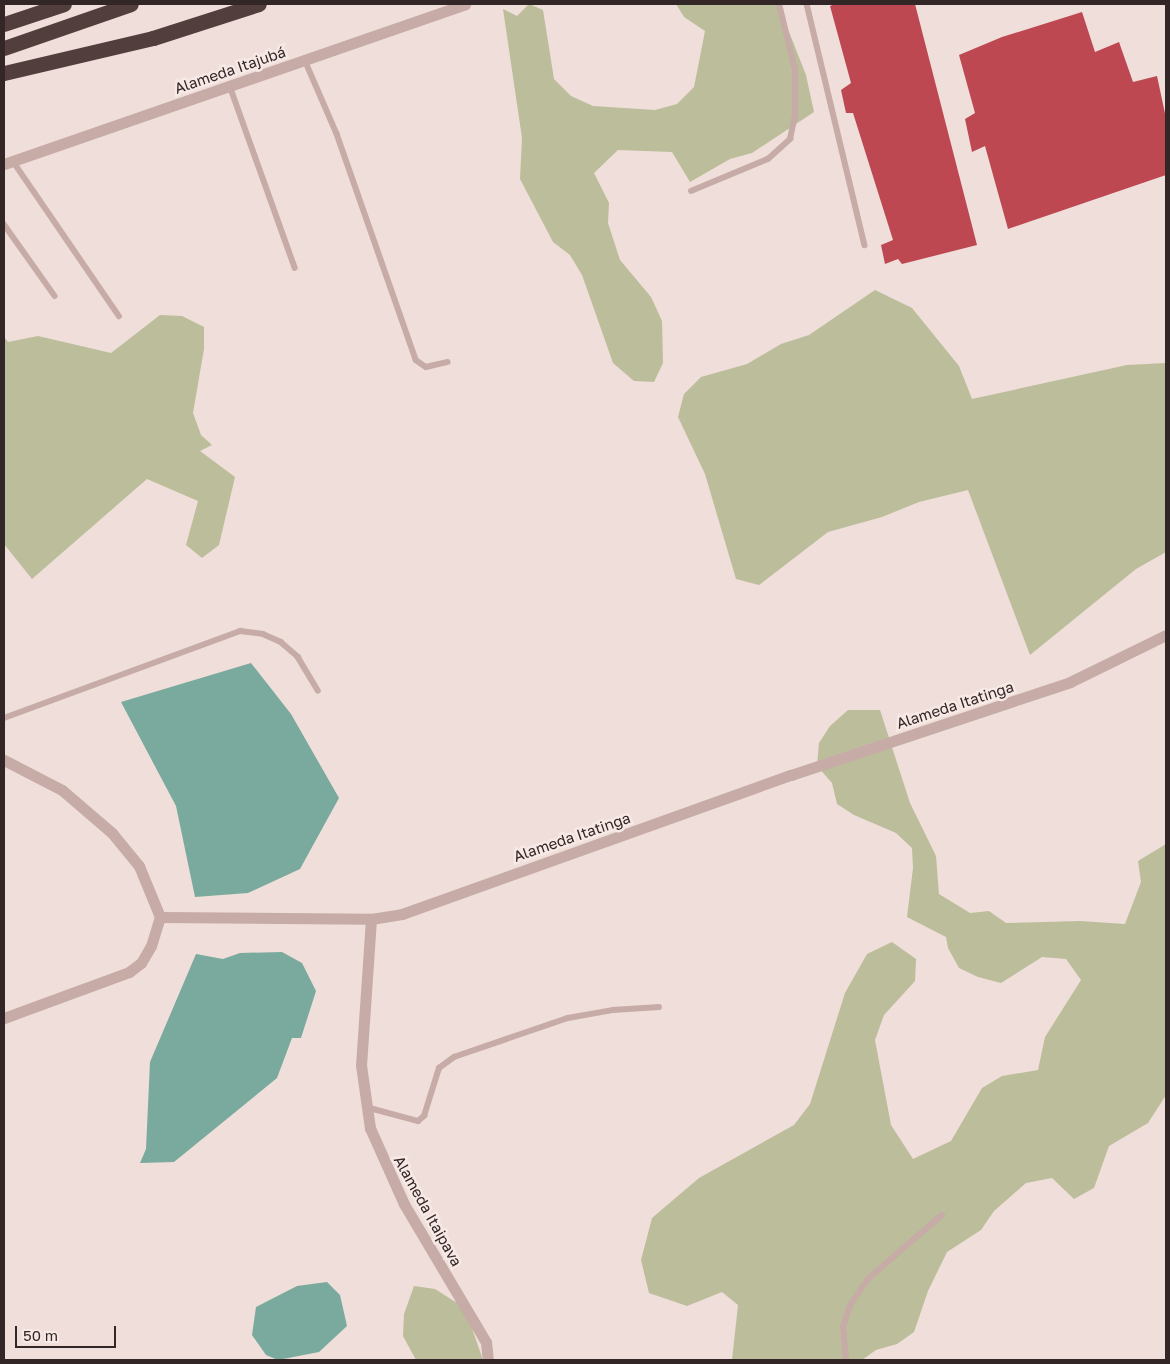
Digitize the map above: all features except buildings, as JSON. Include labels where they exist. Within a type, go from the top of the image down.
[{"type":"highway","points":[[4,24],[64,4]]},
{"type":"highway","points":[[4,48],[131,4]]},
{"type":"highway","points":[[4,72],[153,38],[259,4]]},
{"type":"street","name":"Alameda Itajubá","points":[[8,162],[465,4]]},
{"type":"street","name":"Alameda Itatinga","points":[[160,917],[372,919],[402,914],[791,775],[1070,682],[1166,635]]},
{"type":"street","points":[[4,760],[62,790],[112,832],[139,866],[160,917],[151,946],[141,963],[128,972],[4,1018]]},
{"type":"street","name":"Alameda Itaipava","points":[[372,919],[361,1065],[366,1107],[380,1155],[404,1204],[486,1342],[488,1360]]},
{"type":"lane","points":[[691,191],[768,159],[790,139],[795,116],[795,70],[779,4]]},
{"type":"lane","points":[[807,4],[865,245]]},
{"type":"lane","points":[[305,60],[337,134],[416,360],[426,367],[447,362]]},
{"type":"lane","points":[[230,86],[295,268]]},
{"type":"lane","points":[[8,162],[119,316]]},
{"type":"lane","points":[[4,224],[55,296]]},
{"type":"lane","points":[[4,718],[240,631],[263,634],[281,642],[298,657],[318,690]]},
{"type":"lane","points":[[366,1107],[418,1120],[424,1116],[439,1068],[454,1057],[568,1018],[612,1010],[659,1007]]},
{"type":"lane","points":[[846,1360],[843,1327],[850,1305],[869,1278],[942,1215]]},
{"type":"green space","points":[[529,4],[543,10],[554,79],[571,96],[593,106],[655,110],[677,104],[694,87],[705,31],[684,17],[676,4],[778,4],[806,75],[814,112],[752,153],[730,159],[690,182],[672,152],[618,150],[594,173],[609,203],[608,223],[620,260],[651,297],[662,321],[663,363],[654,382],[634,381],[613,363],[582,275],[570,255],[553,242],[520,179],[522,138],[503,9],[517,16]]},
{"type":"green space","points":[[875,290],[912,308],[959,366],[972,399],[1127,365],[1166,363],[1166,552],[1136,569],[1030,655],[968,490],[919,502],[882,517],[828,532],[759,585],[736,579],[705,474],[678,417],[684,394],[701,377],[747,364],[781,344],[809,335]]},
{"type":"green space","points":[[160,315],[182,316],[204,327],[204,349],[193,413],[201,435],[212,445],[200,451],[235,477],[219,545],[202,558],[186,545],[198,501],[147,479],[32,579],[4,544],[4,337],[8,342],[38,336],[111,353]]},
{"type":"green space","points":[[848,710],[880,710],[910,803],[936,856],[939,894],[970,913],[989,911],[1006,923],[1080,921],[1125,924],[1141,882],[1138,861],[1166,844],[1166,1095],[1148,1123],[1109,1146],[1094,1188],[1074,1199],[1052,1178],[1026,1183],[994,1211],[981,1230],[947,1252],[928,1291],[914,1332],[897,1344],[876,1350],[862,1360],[732,1360],[738,1305],[722,1292],[687,1306],[649,1293],[641,1260],[652,1218],[699,1178],[794,1125],[810,1104],[845,993],[867,954],[892,942],[916,959],[915,981],[884,1015],[875,1040],[891,1125],[913,1159],[951,1141],[982,1088],[1002,1076],[1038,1070],[1045,1037],[1081,980],[1066,959],[1042,957],[1001,983],[978,977],[959,968],[948,948],[946,937],[907,917],[913,868],[912,848],[896,833],[854,815],[837,804],[832,783],[817,766],[819,743],[830,726]]},
{"type":"green space","points":[[414,1286],[435,1289],[457,1303],[469,1320],[483,1360],[416,1360],[403,1336],[404,1314]]},
{"type":"water","points":[[251,663],[291,714],[339,798],[300,869],[248,893],[195,897],[176,806],[121,702]]},
{"type":"water","points":[[282,952],[302,963],[316,991],[301,1038],[292,1038],[277,1078],[174,1162],[140,1163],[146,1149],[150,1062],[196,954],[223,959],[240,953]]},
{"type":"water","points":[[327,1282],[340,1295],[347,1326],[319,1352],[278,1360],[266,1355],[252,1335],[256,1307],[297,1286]]}]
